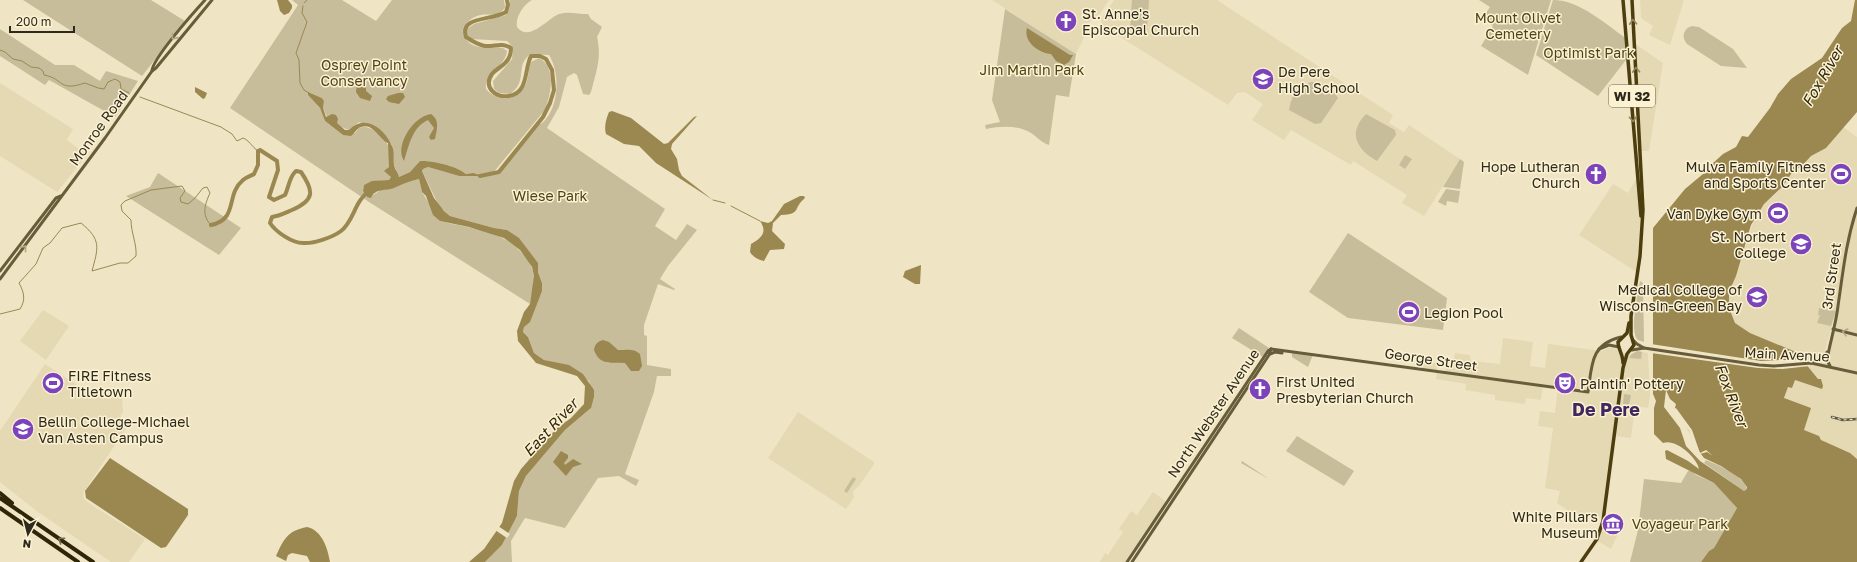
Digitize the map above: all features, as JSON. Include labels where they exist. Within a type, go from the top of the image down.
[{"type":"highway","points":[[0,493],[24,514]]},
{"type":"highway","points":[[0,498],[93,562]]},
{"type":"highway","points":[[0,508],[78,562]]},
{"type":"highway","points":[[0,511],[30,531],[34,532]]},
{"type":"main road","name":"Monroe Road","points":[[152,71],[152,66],[162,52],[205,0]]},
{"type":"main road","name":"Monroe Road","points":[[0,279],[106,138],[152,71],[212,0]]},
{"type":"main road","name":"WI 32","points":[[1623,0],[1642,220]]},
{"type":"main road","name":"WI 32","points":[[1619,348],[1618,342],[1627,332],[1631,316],[1640,256],[1642,220],[1641,153],[1632,0]]},
{"type":"main road","name":"Monroe Road","points":[[0,271],[54,200],[58,196],[61,196]]},
{"type":"main road","name":"3rd Street","points":[[1830,366],[1827,361],[1838,307],[1847,239],[1857,208]]},
{"type":"main road","name":"WI 32","points":[[1631,316],[1633,339]]},
{"type":"main road","points":[[1833,329],[1857,335]]},
{"type":"main road","points":[[1581,562],[1597,539],[1602,525],[1624,368],[1627,356],[1634,345],[1633,339],[1628,336],[1609,340],[1598,350]]},
{"type":"main road","name":"Main Avenue","points":[[1633,339],[1637,344],[1644,348]]},
{"type":"main road","points":[[1598,350],[1609,345],[1626,352],[1631,350]]},
{"type":"main road","points":[[1619,348],[1623,354],[1624,368]]},
{"type":"main road","name":"Main Avenue","points":[[1631,350],[1644,348],[1758,365],[1774,366],[1811,363],[1857,373]]},
{"type":"main road","points":[[1811,363],[1823,358],[1829,348]]},
{"type":"main road","name":"George Street","points":[[1271,349],[1588,392],[1593,360],[1598,350]]},
{"type":"main road","name":"North Webster Avenue","points":[[1132,562],[1269,355],[1271,349]]},
{"type":"main road","name":"North Webster Avenue","points":[[1127,562],[1271,349]]},
{"type":"main road","points":[[1269,355],[1275,352],[1293,352]]},
{"type":"shaded area","points":[[992,0],[1109,0],[1100,14],[1093,17],[1090,21],[1089,27],[1076,54]]},
{"type":"shaded area","name":"De Pere High School","points":[[1114,0],[1217,0],[1393,115],[1389,123],[1404,132],[1409,125],[1460,159],[1424,216],[1402,203],[1407,195],[1353,161],[1351,165],[1291,130],[1284,140],[1252,120],[1263,104],[1245,92],[1237,93],[1228,105],[1103,26],[1101,20]]},
{"type":"shaded area","points":[[1640,0],[1684,0],[1670,45],[1649,35],[1653,26],[1641,18]]},
{"type":"shaded area","points":[[1634,43],[1663,63],[1649,151],[1641,151]]},
{"type":"shaded area","points":[[0,83],[73,129],[67,140],[87,155],[57,192],[0,156]]},
{"type":"shaded area","name":"St. Norbert College","points":[[1843,127],[1857,137],[1857,459],[1850,453],[1821,440],[1819,436],[1803,430],[1784,399],[1788,387],[1795,380],[1822,389],[1818,379],[1804,364],[1823,358],[1829,348],[1836,311],[1824,355],[1818,359],[1802,361],[1796,352],[1750,333],[1735,323],[1729,308],[1728,298],[1755,217],[1764,204],[1783,186],[1793,171],[1801,167],[1811,156],[1826,148]]},
{"type":"shaded area","points":[[1638,176],[1642,220],[1638,273],[1579,235],[1613,184],[1628,193]]},
{"type":"shaded area","points":[[43,310],[69,326],[46,360],[20,341]]},
{"type":"shaded area","points":[[1503,338],[1533,342],[1530,366],[1545,368],[1548,344],[1602,351],[1611,347],[1617,349],[1620,353],[1630,354],[1639,351],[1648,353],[1650,395],[1648,408],[1635,406],[1631,438],[1615,436],[1603,517],[1571,513],[1557,503],[1560,491],[1545,488],[1553,428],[1538,426],[1540,411],[1555,413],[1558,387],[1543,385],[1541,400],[1526,398],[1525,404],[1495,400],[1495,395],[1465,390],[1466,384],[1436,379],[1437,371],[1445,372],[1448,358],[1454,359],[1455,353],[1470,355],[1471,361],[1500,364]]},
{"type":"shaded area","points":[[1423,361],[1438,363],[1437,371],[1422,369]]},
{"type":"shaded area","points":[[45,364],[89,393],[103,398],[122,397],[123,413],[121,415],[121,419],[125,422],[131,421],[83,493],[84,499],[89,503],[145,539],[129,562],[111,562],[38,512],[0,482],[0,431]]},
{"type":"shaded area","points":[[798,412],[874,462],[859,486],[853,491],[854,497],[846,509],[768,458]]},
{"type":"shaded area","points":[[1153,492],[1168,503],[1129,562],[1100,562],[1105,553],[1108,555],[1123,532],[1119,529],[1131,511],[1137,515]]},
{"type":"shaded area","points":[[1601,530],[1618,534],[1611,549],[1596,540]]},
{"type":"green space","points":[[23,0],[151,0],[185,21],[142,76]]},
{"type":"green space","points":[[292,0],[342,0],[376,21],[392,0],[504,0],[505,7],[502,11],[496,14],[477,16],[468,21],[463,29],[464,36],[467,41],[476,46],[503,48],[507,51],[503,61],[488,78],[486,89],[495,96],[501,98],[517,95],[525,86],[531,62],[539,58],[545,62],[548,68],[551,82],[549,98],[544,111],[493,173],[496,172],[537,122],[541,124],[552,110],[556,91],[555,72],[549,55],[531,54],[523,63],[521,79],[516,89],[510,94],[499,93],[494,89],[493,81],[512,59],[513,47],[507,41],[471,39],[467,35],[467,29],[474,24],[506,15],[509,9],[510,0],[532,0],[526,4],[517,19],[517,27],[522,31],[527,32],[533,31],[559,14],[588,14],[591,19],[602,27],[597,37],[599,58],[591,92],[589,95],[583,94],[577,75],[574,73],[567,77],[559,107],[547,128],[665,209],[655,226],[676,240],[687,224],[697,230],[668,266],[660,279],[675,289],[674,290],[658,284],[644,325],[644,335],[647,336],[647,365],[671,369],[671,376],[657,376],[654,392],[625,474],[639,480],[636,486],[619,476],[598,478],[565,528],[525,518],[511,541],[512,562],[485,562],[502,545],[517,516],[519,491],[526,476],[565,430],[590,409],[594,397],[589,381],[556,363],[544,360],[534,353],[528,337],[523,332],[542,291],[542,283],[538,272],[538,263],[507,230],[450,216],[439,206],[422,171],[428,167],[459,176],[473,173],[466,174],[457,168],[444,164],[431,161],[420,161],[410,172],[399,177],[394,165],[392,145],[382,132],[359,122],[349,130],[338,125],[327,117],[323,108],[324,101],[322,98],[308,92],[308,95],[320,108],[325,121],[343,135],[355,133],[359,128],[367,127],[376,131],[386,141],[390,153],[389,167],[387,170],[391,177],[389,180],[364,185],[363,191],[367,195],[373,195],[381,190],[393,188],[419,179],[422,192],[440,221],[498,236],[517,248],[525,257],[534,274],[530,304],[369,202],[230,108],[298,5]]},
{"type":"green space","points":[[1132,0],[1149,0],[1147,30],[1130,29]]},
{"type":"green space","name":"Mount Olivet Cemetery","points":[[1479,0],[1551,0],[1528,75],[1481,46],[1493,26],[1482,19],[1490,7]]},
{"type":"green space","name":"Optimist Park","points":[[1553,0],[1563,1],[1582,8],[1627,39],[1629,56],[1598,96],[1536,55]]},
{"type":"green space","name":"Jim Martin Park","points":[[1005,9],[1076,54],[1069,97],[1056,95],[1049,145],[1026,130],[1015,127],[986,129],[985,125],[1000,122],[992,100]]},
{"type":"green space","points":[[1689,27],[1699,27],[1733,49],[1747,68],[1721,66],[1687,44],[1684,39],[1684,34]]},
{"type":"green space","points":[[0,29],[55,65],[74,65],[100,81],[106,71],[138,81],[115,117],[49,80],[45,85],[0,56]]},
{"type":"green space","points":[[1311,82],[1320,83],[1327,86],[1338,98],[1321,123],[1315,124],[1289,110],[1293,96],[1298,89]]},
{"type":"green space","points":[[1366,114],[1395,130],[1396,135],[1377,161],[1364,152],[1357,140],[1357,128],[1360,121]]},
{"type":"green space","points":[[1405,155],[1412,159],[1405,169],[1399,165]]},
{"type":"green space","points":[[1460,159],[1464,162],[1460,189],[1443,187]]},
{"type":"green space","points":[[158,173],[241,228],[219,255],[126,196],[150,187]]},
{"type":"green space","points":[[1446,189],[1460,191],[1458,203],[1447,201],[1446,206],[1438,202]]},
{"type":"green space","points":[[1348,233],[1447,298],[1443,330],[1348,318],[1309,292]]},
{"type":"green space","points":[[1640,281],[1643,283],[1644,342],[1638,340],[1635,336],[1634,329]]},
{"type":"green space","points":[[1819,308],[1836,311],[1831,326],[1817,323],[1820,315],[1818,315]]},
{"type":"green space","points":[[1239,328],[1269,348],[1263,357],[1232,338]]},
{"type":"green space","points":[[1637,351],[1642,352],[1641,359],[1629,358],[1632,354]]},
{"type":"green space","points":[[1292,352],[1313,355],[1308,367],[1292,357]]},
{"type":"green space","points":[[1624,394],[1631,395],[1629,405],[1623,404]]},
{"type":"green space","points":[[1297,436],[1354,471],[1344,486],[1286,451]]},
{"type":"green space","points":[[1706,460],[1736,475],[1745,484],[1747,489],[1744,491],[1704,463]]},
{"type":"green space","points":[[1242,461],[1266,477],[1267,478],[1241,463]]},
{"type":"green space","name":"Voyageur Park","points":[[1691,470],[1696,475],[1714,483],[1737,508],[1714,548],[1709,551],[1701,562],[1630,562],[1638,530],[1644,479],[1681,483],[1688,471]]},
{"type":"green space","points":[[853,477],[856,479],[847,493],[844,491]]},
{"type":"water","points":[[277,0],[288,0],[292,5],[289,13],[284,15],[280,11]]},
{"type":"water","name":"Fox River","points":[[1855,0],[1857,0],[1857,112],[1826,148],[1811,156],[1801,167],[1793,171],[1783,186],[1764,204],[1751,225],[1736,276],[1729,292],[1729,308],[1735,323],[1750,333],[1796,352],[1818,379],[1821,379],[1823,386],[1822,389],[1795,380],[1792,388],[1788,387],[1784,398],[1811,408],[1804,430],[1819,436],[1821,440],[1850,453],[1857,459],[1857,562],[1701,562],[1709,551],[1714,548],[1737,508],[1714,483],[1666,459],[1665,451],[1667,450],[1688,461],[1699,469],[1694,459],[1685,450],[1673,443],[1663,443],[1654,434],[1654,408],[1656,401],[1653,394],[1653,228],[1685,189],[1703,174],[1711,171],[1712,164],[1723,154],[1736,147],[1742,136],[1748,137],[1770,108],[1778,94],[1791,79],[1822,58],[1842,28],[1851,21]],"holes":[[[1666,390],[1670,399],[1676,404],[1675,408],[1704,458],[1721,466],[1741,479],[1747,489],[1744,491],[1700,461],[1686,446],[1680,428],[1664,407]]]},
{"type":"water","points":[[1027,28],[1070,55],[1073,55],[1069,62],[1064,65],[1056,61],[1051,54],[1033,46],[1027,38]]},
{"type":"water","points":[[362,80],[366,82],[366,91],[372,96],[370,101],[360,98],[356,92],[357,84]]},
{"type":"water","points":[[195,87],[207,93],[205,98],[203,99],[195,92]]},
{"type":"water","points":[[308,92],[322,98],[324,101],[323,108],[326,117],[332,114],[336,115],[338,119],[337,123],[345,130],[349,130],[355,125],[361,123],[367,123],[383,132],[392,146],[394,165],[399,177],[410,172],[420,161],[431,161],[444,164],[457,168],[466,174],[473,173],[483,176],[459,176],[428,167],[422,171],[434,198],[450,216],[507,230],[519,238],[538,263],[538,272],[542,283],[542,291],[530,322],[524,327],[523,332],[528,337],[534,353],[544,360],[569,365],[583,374],[594,390],[591,408],[565,430],[526,476],[519,491],[517,516],[502,545],[485,562],[469,562],[484,549],[502,523],[514,481],[521,469],[557,428],[571,418],[584,404],[585,386],[577,376],[536,363],[518,341],[517,331],[524,312],[530,304],[534,276],[532,267],[520,250],[504,238],[469,227],[440,221],[433,215],[426,196],[422,192],[419,179],[394,188],[378,191],[371,198],[367,197],[363,191],[364,185],[372,181],[389,180],[391,177],[384,171],[389,167],[388,143],[373,129],[365,126],[358,128],[351,136],[343,135],[325,121],[320,108],[308,95]]},
{"type":"water","points":[[403,93],[405,97],[399,104],[389,102],[386,99],[388,96]]},
{"type":"water","points":[[612,111],[631,118],[664,144],[668,143],[694,117],[697,116],[672,144],[671,149],[677,159],[682,176],[713,200],[656,163],[639,146],[624,144],[606,134],[606,120],[609,112]]},
{"type":"water","points":[[431,114],[437,122],[435,139],[431,140],[429,137],[434,128],[428,120],[418,127],[415,132],[404,161],[402,147],[407,132],[418,120]]},
{"type":"water","points":[[800,196],[804,196],[805,198],[794,212],[781,215],[773,223],[772,231],[785,244],[784,249],[770,250],[764,261],[754,257],[750,252],[751,244],[758,240],[762,235],[763,229],[760,221],[768,223],[772,221],[784,204]]},
{"type":"water","points":[[921,265],[920,284],[915,284],[903,277],[905,271]]},
{"type":"water","name":"Legion Pool","points":[[1406,308],[1412,309],[1415,316],[1405,315],[1403,313]]},
{"type":"water","points":[[603,340],[609,342],[618,350],[633,350],[640,354],[642,366],[639,371],[631,371],[625,363],[611,363],[599,359],[594,350],[595,346]]},
{"type":"water","points":[[561,451],[568,455],[568,458],[564,463],[565,465],[573,459],[582,464],[573,467],[566,476],[553,462]]},
{"type":"water","points":[[110,458],[188,509],[188,515],[166,547],[161,548],[86,498],[85,491]]},
{"type":"water","points":[[307,527],[317,532],[320,536],[328,551],[330,562],[310,562],[307,556],[292,553],[288,555],[286,561],[276,556],[284,540],[291,533]]},
{"type":"pier","points":[[1651,344],[1761,361],[1804,359],[1810,366],[1782,369],[1758,368],[1651,353]]},
{"type":"pier","points":[[1676,408],[1692,430],[1700,453],[1706,450],[1713,456],[1707,452],[1700,454],[1704,461],[1698,454],[1689,431],[1673,410]]},
{"type":"pier","points":[[498,526],[510,534],[507,538],[495,530]]},
{"type":"waterway","points":[[304,3],[307,0]]},
{"type":"waterway","name":"East River","points":[[480,176],[499,172],[543,117],[550,103],[554,90],[552,70],[546,59],[540,56],[531,56],[525,80],[520,90],[509,96],[499,95],[492,91],[489,83],[492,74],[503,65],[510,56],[511,48],[504,45],[480,45],[466,37],[465,30],[472,22],[506,12],[508,5],[507,0]]},
{"type":"waterway","points":[[303,6],[302,13],[307,22],[296,53],[299,60],[300,83],[304,90],[309,93]]},
{"type":"waterway","points":[[0,50],[5,52],[13,59],[22,61],[31,67],[39,68],[43,71],[44,75],[51,77],[62,84],[70,86],[85,83],[104,89],[108,82],[115,79],[120,82],[121,89],[129,93]]},
{"type":"waterway","points":[[140,97],[221,127],[232,134],[237,141],[243,138],[258,151]]},
{"type":"waterway","points":[[211,225],[220,222],[225,218],[229,212],[234,193],[238,186],[244,179],[254,174],[258,165],[258,151],[260,150],[277,161],[278,170],[269,197],[274,200],[285,195],[290,179],[296,171],[301,172],[308,185],[310,194],[305,203],[292,210],[272,217],[270,223],[280,233],[299,243],[318,241],[328,238],[341,231],[349,222],[360,200],[369,191]]},
{"type":"waterway","points":[[0,314],[20,309],[24,296],[19,283],[36,264],[43,248],[50,243],[62,228],[81,223],[92,234],[97,245],[92,271],[120,263],[128,263],[136,256],[136,247],[131,220],[122,211],[121,205],[125,201],[151,190],[182,186],[185,191],[180,198],[181,202],[188,204],[203,188],[207,187],[210,193],[205,205],[205,213],[211,225]]},
{"type":"waterway","points":[[713,200],[725,203]]},
{"type":"waterway","points":[[731,206],[760,221]]},
{"type":"railway","points":[[1832,417],[1843,420],[1857,419]]},
{"type":"place","name":"St. Anne's Episcopal Church","points":[[1066,21]]},
{"type":"place","name":"De Pere High School","points":[[1263,79]]},
{"type":"place","name":"Hope Lutheran Church","points":[[1596,174]]},
{"type":"place","name":"Mulva Family Fitness and Sports Center","points":[[1841,174]]},
{"type":"place","name":"Van Dyke Gym","points":[[1778,213]]},
{"type":"place","name":"St. Norbert College","points":[[1801,244]]},
{"type":"place","name":"Medical College of Wisconsin-Green Bay","points":[[1757,297]]},
{"type":"place","name":"Legion Pool","points":[[1409,312]]},
{"type":"place","name":"FIRE Fitness Titletown","points":[[53,383]]},
{"type":"place","name":"Paintin' Pottery","points":[[1565,383]]},
{"type":"place","name":"First United Presbyterian Church","points":[[1260,389]]},
{"type":"place","name":"Bellin College-Michael Van Asten Campus","points":[[23,429]]},
{"type":"place","name":"White Pillars Museum","points":[[1613,524]]},
{"type":"district","name":"De Pere","points":[[1606,409]]},
{"type":"park label","name":"Osprey Point Conservancy","points":[[364,72]]},
{"type":"park label","name":"Wiese Park","points":[[550,195]]}]
